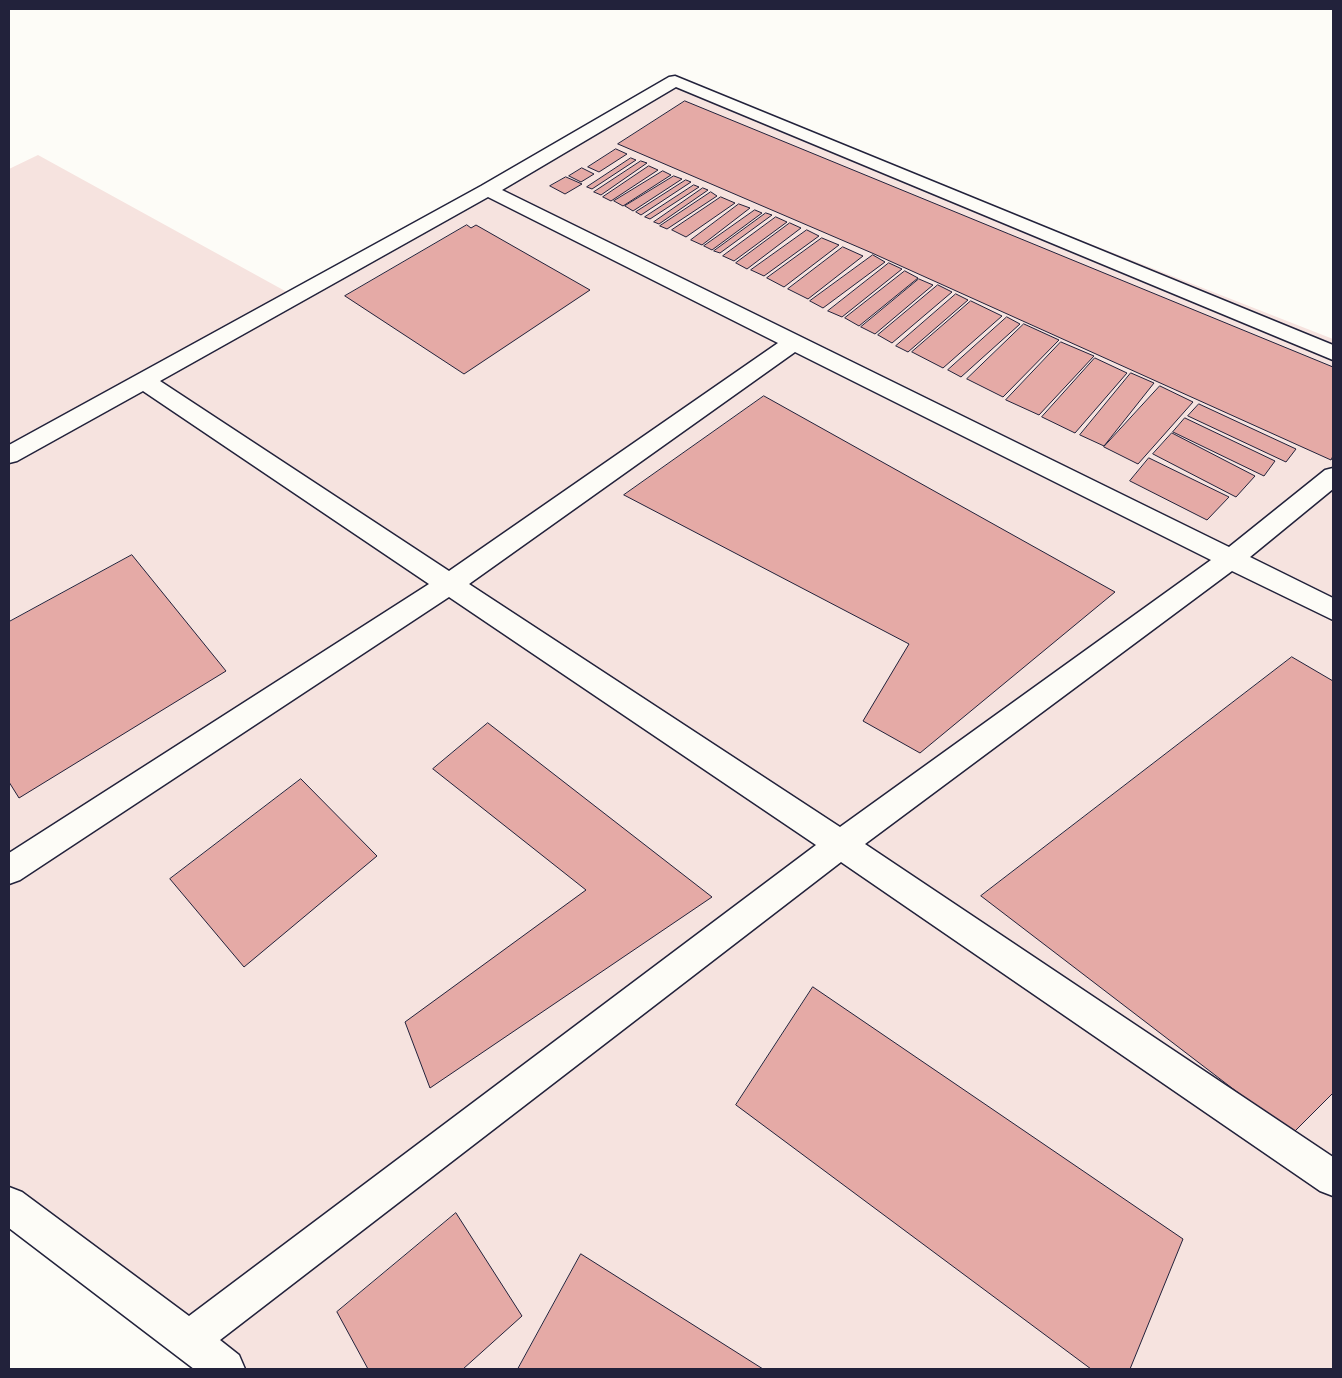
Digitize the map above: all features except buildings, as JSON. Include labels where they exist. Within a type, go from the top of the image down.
[{"type":"street","points":[[9,455],[488,190],[675,81],[1333,353]]},
{"type":"street","points":[[488,190],[1333,610]]},
{"type":"street","points":[[9,870],[449,584],[794,342]]},
{"type":"street","points":[[144,382],[840,844],[1333,1178]]},
{"type":"street","points":[[189,1340],[840,844],[1231,559],[1333,476]]},
{"type":"street","points":[[9,1205],[225,1369]]},
{"type":"shaded area","points":[[675,81],[1333,339],[1333,1369],[198,1369],[9,1217],[9,169],[38,155],[296,297]]}]
